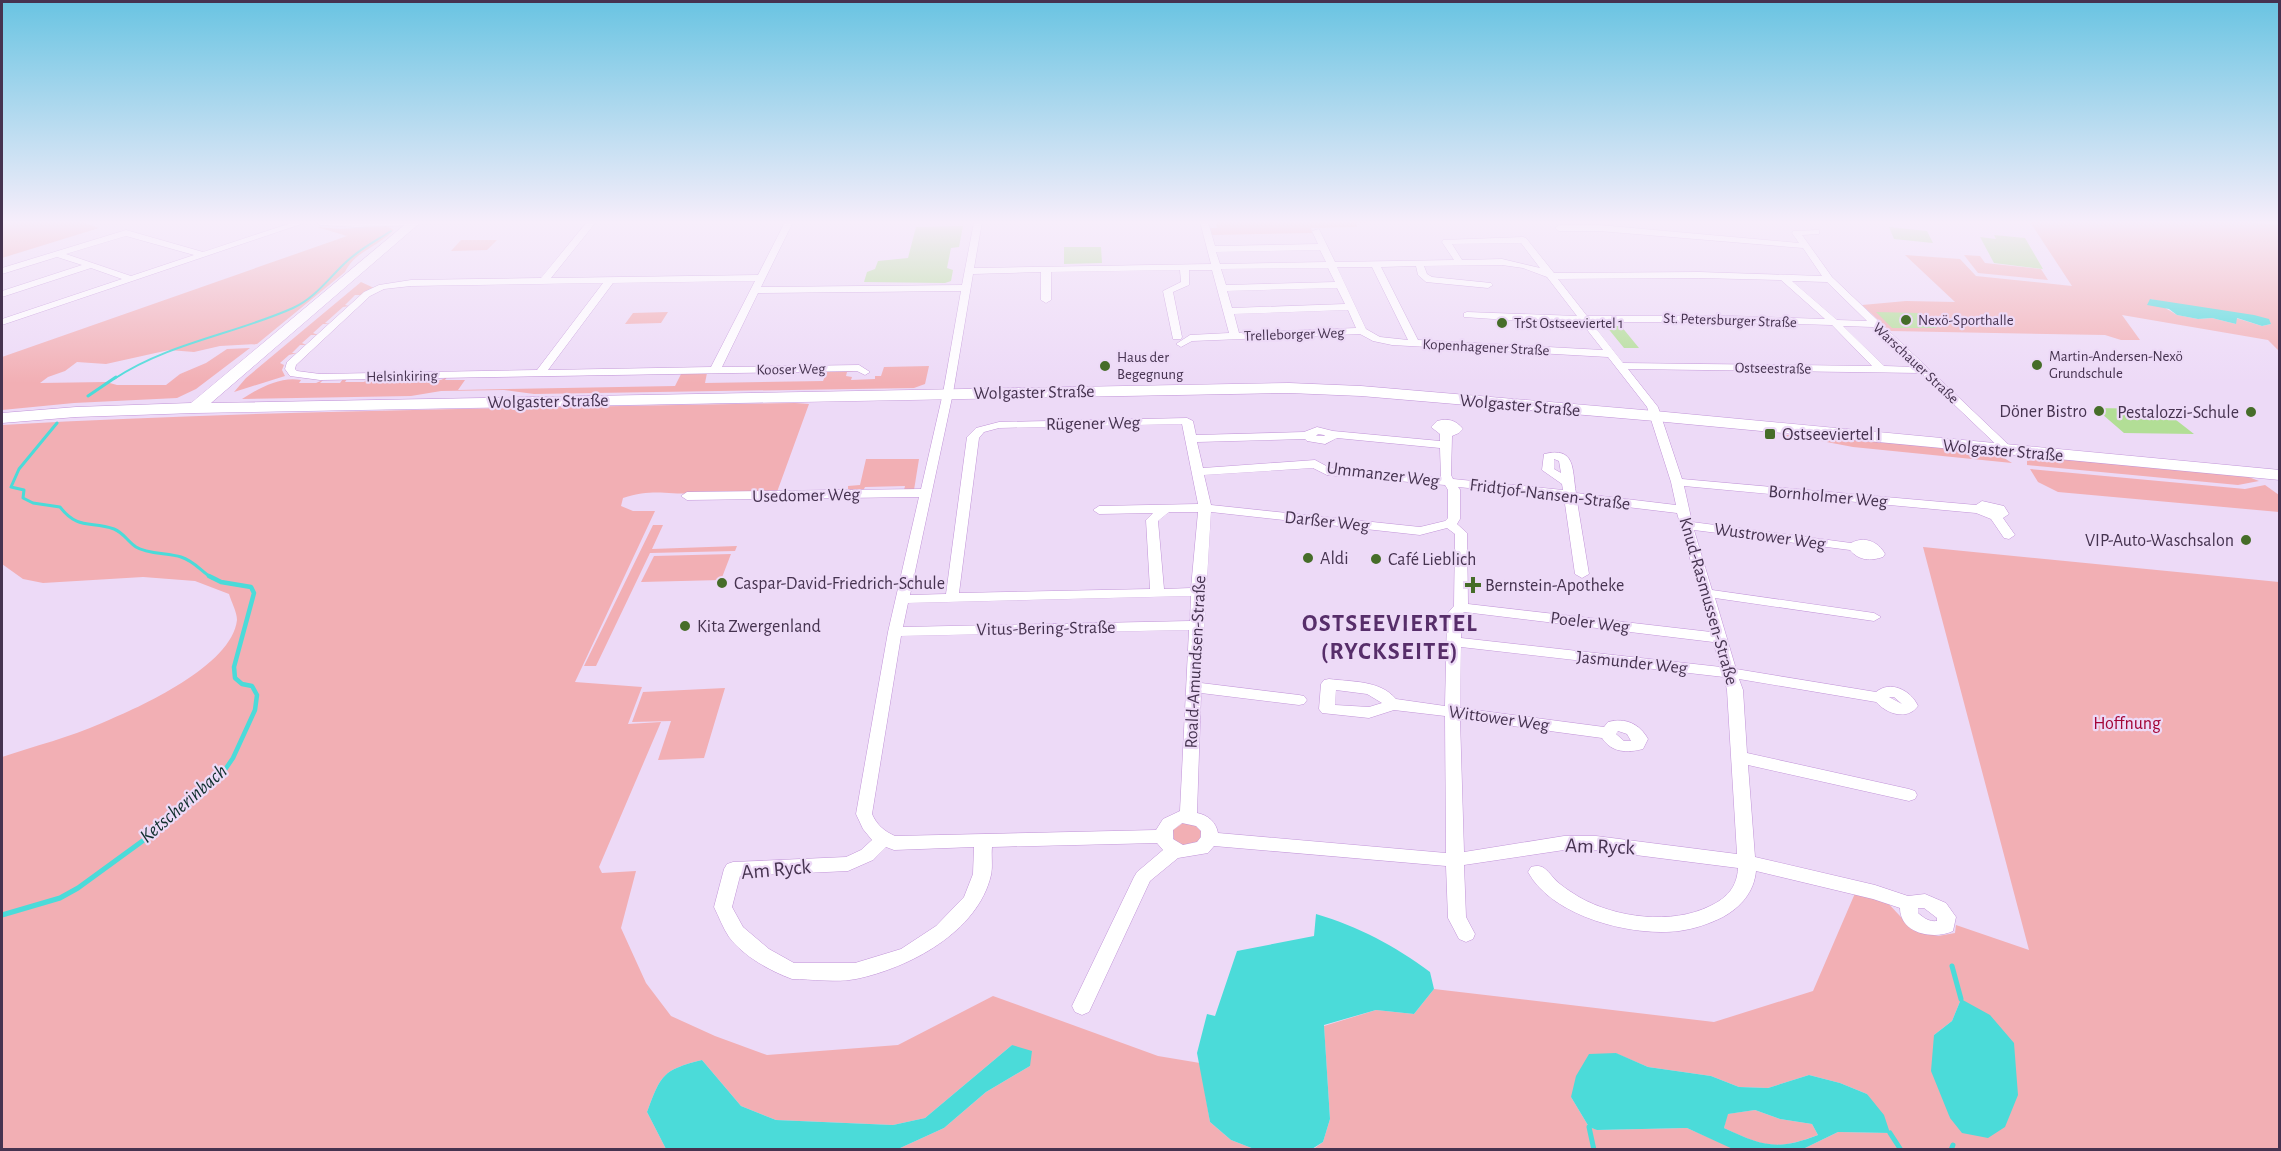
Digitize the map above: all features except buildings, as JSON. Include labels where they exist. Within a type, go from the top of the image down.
[{"type":"main road","points":[[195,408],[352,276]]},
{"type":"main road","name":"Wolgaster Straße","points":[[2,418],[76,412],[195,408],[1289,388],[1361,391],[1655,416],[2280,475]]},
{"type":"street","points":[[2,294],[59,276]]},
{"type":"street","points":[[120,276],[131,279]]},
{"type":"street","points":[[2,322],[141,276]]},
{"type":"street","points":[[544,281],[548,276]]},
{"type":"street","points":[[968,276],[948,393],[895,632],[864,814],[869,828],[884,839],[909,843],[983,841],[1169,843],[1196,851],[1207,844],[1210,838],[1206,824],[1188,817],[1181,817],[1168,823],[1164,828],[1169,843]]},
{"type":"street","points":[[1046,276],[1046,300]]},
{"type":"street","name":"Trelleborger Weg","points":[[1185,276],[1186,283],[1168,291],[1179,341],[1190,338],[1362,332],[1336,276]]},
{"type":"street","name":"Trelleborger Weg","points":[[1218,276],[1235,336]]},
{"type":"street","points":[[1379,276],[1414,342]]},
{"type":"street","points":[[1424,276],[1429,280],[1488,285]]},
{"type":"street","points":[[1553,276],[1595,276]]},
{"type":"street","name":"Knud-Rasmussen-Straße","points":[[1553,276],[1651,404],[1677,482],[1686,525],[1731,674],[1737,707],[1747,862]]},
{"type":"street","points":[[1719,276],[1829,279]]},
{"type":"street","name":"Warschauer Straße","points":[[1827,276],[1874,324],[2009,451]]},
{"type":"street","points":[[544,281],[761,278],[715,370]]},
{"type":"street","name":"Warschauer Straße","points":[[1784,278],[1835,323],[1881,369]]},
{"type":"street","points":[[540,374],[610,280]]},
{"type":"street","name":"Helsinkiring","points":[[544,281],[411,283],[380,288],[367,294],[291,364],[290,369],[294,374],[320,378],[715,370]]},
{"type":"street","points":[[1222,288],[1340,285]]},
{"type":"street","points":[[755,290],[966,288]]},
{"type":"street","name":"Trelleborger Weg","points":[[1228,310],[1351,307]]},
{"type":"street","name":"St. Petersburger Straße","points":[[1467,315],[1874,324]]},
{"type":"street","name":"Kopenhagener Straße","points":[[1362,332],[1377,339],[1613,354]]},
{"type":"street","name":"Ostseestraße","points":[[1622,366],[1923,370]]},
{"type":"street","name":"Kooser Weg","points":[[715,370],[860,368],[865,372]]},
{"type":"street","name":"Rügener Weg","points":[[952,598],[973,437],[980,430],[999,425],[1187,421]]},
{"type":"street","name":"Roald-Amundsen-Straße","points":[[1187,421],[1205,508],[1198,592],[1188,817]]},
{"type":"street","name":"Ummanzer Weg","points":[[1191,439],[1308,435],[1313,440],[1326,438],[1446,438],[1445,475],[1449,482]]},
{"type":"street","name":"Ummanzer Weg","points":[[1315,465],[1326,438]]},
{"type":"street","name":"Ummanzer Weg","points":[[1198,472],[1315,465],[1327,471],[1449,482]]},
{"type":"street","name":"Fridtjof-Nansen-Straße","points":[[1449,482],[1569,489],[1586,499],[1683,510]]},
{"type":"street","name":"Fridtjof-Nansen-Straße","points":[[1449,482],[1454,490],[1454,519],[1449,525]]},
{"type":"street","name":"Bornholmer Weg","points":[[1677,482],[1979,509],[1995,516],[2009,535]]},
{"type":"street","points":[[1569,489],[1582,574]]},
{"type":"street","name":"Usedomer Weg","points":[[687,496],[926,493]]},
{"type":"street","points":[[1099,510],[1205,508]]},
{"type":"street","name":"Darßer Weg","points":[[1205,508],[1420,531],[1449,525]]},
{"type":"street","points":[[1157,593],[1152,520],[1165,509]]},
{"type":"street","points":[[1449,525],[1461,533],[1461,607],[1454,614],[1452,712],[1457,918],[1466,934]]},
{"type":"street","name":"Wustrower Weg","points":[[1686,525],[1854,547]]},
{"type":"street","name":"Vitus-Bering-Straße","points":[[902,599],[1198,592]]},
{"type":"street","points":[[1707,593],[1874,617]]},
{"type":"street","name":"Poeler Weg","points":[[1461,607],[1719,638]]},
{"type":"street","name":"Vitus-Bering-Straße","points":[[895,632],[1198,625]]},
{"type":"street","name":"Jasmunder Weg","points":[[1454,642],[1731,674],[1881,698]]},
{"type":"street","points":[[1194,687],[1299,700]]},
{"type":"street","name":"Wittower Weg","points":[[1391,704],[1608,733]]},
{"type":"street","points":[[1739,757],[1909,795]]},
{"type":"street","name":"Am Ryck","points":[[1210,838],[1454,860],[1564,843],[1596,843],[1747,862],[1875,892],[1908,904]]},
{"type":"street","name":"Am Ryck","points":[[884,839],[867,855],[848,864],[733,869],[723,906],[736,932],[762,955],[792,971],[855,971],[908,955],[943,931],[971,901],[982,874],[983,841]]},
{"type":"street","points":[[1082,1006],[1143,877],[1169,843]]},
{"type":"street","points":[[1537,872],[1544,882],[1563,896],[1600,914],[1635,923],[1675,924],[1709,916],[1736,898],[1744,888],[1747,862]]},
{"type":"green space","points":[[234,276],[340,276],[257,344],[220,346],[194,352],[169,350],[106,364],[77,362],[65,371],[48,377],[40,383],[106,382],[117,385],[166,385],[180,374],[206,363],[227,349],[250,348],[196,389],[177,398],[74,403],[2,410],[2,357]]},
{"type":"green space","points":[[1927,276],[1976,276],[2072,286],[2065,276],[2279,276],[2279,351],[2268,340],[2122,315],[2140,340],[2121,340],[2105,335],[1890,331],[1862,305],[1906,301],[1955,302]],"holes":[[[2150,299],[2271,324],[2262,326],[2236,318],[2236,324],[2212,318],[2198,319],[2177,315]]]},
{"type":"green space","points":[[2005,276],[2045,276],[2048,280]]},
{"type":"green space","points":[[361,282],[374,288],[362,295],[355,295],[345,305],[349,306],[343,307],[325,323],[330,324],[323,324],[313,333],[318,335],[311,335],[302,343],[306,345],[300,345],[292,353],[297,353],[289,355],[280,363],[284,365],[282,370],[285,376],[234,392],[246,378]]},
{"type":"green space","points":[[668,312],[661,323],[625,324],[633,313]]},
{"type":"green space","points":[[929,366],[925,384],[914,388],[534,394],[504,390],[441,391],[411,396],[242,399],[270,384],[293,379],[301,380],[299,383],[316,383],[323,380],[320,383],[340,383],[343,379],[347,379],[345,382],[364,382],[371,379],[369,382],[391,381],[394,378],[398,378],[396,381],[415,381],[419,378],[422,378],[420,381],[441,380],[447,377],[445,380],[465,380],[458,390],[675,386],[681,374],[707,373],[705,383],[823,381],[828,370],[854,371],[847,372],[846,376],[852,377],[851,380],[875,379],[875,376],[881,376],[884,367]]},
{"type":"green space","points":[[809,404],[777,492],[650,493],[623,498],[621,506],[633,511],[655,511],[575,682],[642,687],[628,724],[661,722],[599,867],[602,873],[636,871],[621,928],[646,983],[671,1016],[715,1036],[767,1055],[898,1045],[993,996],[1158,1056],[1200,1063],[1210,1122],[1231,1140],[1254,1149],[898,1149],[944,1128],[986,1092],[1030,1066],[1012,1045],[925,1118],[893,1125],[776,1120],[741,1106],[702,1060],[678,1067],[660,1082],[647,1112],[666,1149],[2,1149],[2,757],[90,728],[160,696],[202,669],[219,653],[231,637],[237,620],[229,594],[195,581],[143,577],[43,583],[23,579],[2,564],[2,425],[299,413]]},
{"type":"green space","points":[[1785,435],[1817,435],[1988,452],[2012,463],[1853,447]]},
{"type":"green space","points":[[2036,457],[2246,476],[2259,481],[2238,485],[2027,465],[2027,461]]},
{"type":"green space","points":[[866,459],[919,459],[914,490],[904,490],[905,486],[865,487],[863,491],[851,491],[848,486],[860,485]]},
{"type":"green space","points":[[2030,469],[2245,489],[2265,485],[2279,495],[2279,512],[2058,492],[2038,482]]},
{"type":"green space","points":[[653,525],[663,525],[652,549],[737,546],[735,551],[650,553],[596,666],[584,666]]},
{"type":"green space","name":"Hoffnung","points":[[1923,547],[2279,582],[2279,1149],[1803,1149],[1838,1132],[1889,1133],[1867,1094],[1840,1083],[1809,1075],[1768,1088],[1739,1087],[1711,1076],[1648,1067],[1615,1053],[1571,1097],[1589,1127],[1598,1130],[1687,1128],[1735,1149],[1312,1150],[1323,1142],[1330,1119],[1324,1026],[1376,1010],[1414,1014],[1434,989],[1714,1022],[1813,991],[1856,891],[1886,901],[1913,930],[1938,936],[1955,933],[1956,925],[2029,950]],"holes":[[[1961,999],[1950,1118],[1934,1035],[1952,1021]]]},
{"type":"green space","points":[[731,554],[721,580],[641,582],[654,556]]},
{"type":"green space","points":[[725,688],[704,758],[658,760],[671,721],[632,722],[643,692]]},
{"type":"green space","points":[[1183,823],[1193,824],[1201,830],[1200,841],[1182,846],[1174,841],[1173,830]]},
{"type":"green space","points":[[1755,1110],[1780,1119],[1812,1124],[1818,1135],[1791,1143],[1770,1145],[1724,1128],[1727,1114]]},
{"type":"shaded area","points":[[2150,299],[2254,315],[2269,319],[2271,324],[2262,326],[2237,318],[2236,324],[2212,318],[2198,319],[2177,315],[2169,309],[2147,305]]},
{"type":"shaded area","points":[[1316,914],[1361,931],[1403,953],[1430,972],[1434,989],[1414,1014],[1376,1010],[1324,1025],[1330,1119],[1323,1142],[1312,1149],[1254,1149],[1231,1140],[1210,1122],[1197,1053],[1207,1014],[1215,1016],[1237,951],[1314,936]]},
{"type":"shaded area","points":[[1961,999],[1990,1015],[2014,1043],[2018,1095],[2005,1127],[1988,1138],[1962,1133],[1950,1118],[1931,1071],[1934,1035],[1952,1021]]},
{"type":"shaded area","points":[[1012,1045],[1032,1051],[1030,1066],[986,1092],[944,1128],[898,1149],[666,1149],[647,1112],[665,1076],[678,1067],[702,1060],[741,1106],[776,1120],[893,1125],[925,1118]]},
{"type":"shaded area","points":[[1616,1053],[1648,1067],[1711,1076],[1739,1087],[1768,1088],[1809,1075],[1840,1083],[1867,1094],[1884,1115],[1890,1133],[1838,1132],[1803,1149],[1735,1150],[1687,1128],[1597,1130],[1589,1127],[1571,1097],[1576,1076],[1589,1054]],"holes":[[[1755,1110],[1780,1119],[1812,1124],[1818,1135],[1781,1145],[1749,1139],[1724,1128],[1728,1114]]]},
{"type":"waterway","name":"Ketscherinbach","points":[[114,379],[157,356],[293,308],[315,293],[332,276]]},
{"type":"waterway","name":"Ketscherinbach","points":[[88,396],[116,377]]},
{"type":"waterway","name":"Ketscherinbach","points":[[57,423],[19,469],[11,487],[24,490],[23,498],[33,503],[60,507],[79,522],[114,529],[141,549],[186,559],[210,577]]},
{"type":"waterway","name":"Ketscherinbach","points":[[157,830],[222,774],[233,758],[255,710],[257,695],[252,686],[242,684],[235,678],[234,667],[254,593],[251,587],[221,582],[210,577]]},
{"type":"waterway","name":"Ketscherinbach","points":[[2,915],[60,898],[78,888],[159,829]]},
{"type":"waterway","points":[[1952,966],[1961,999]]},
{"type":"waterway","points":[[1589,1127],[1594,1150]]},
{"type":"waterway","points":[[1890,1133],[1901,1150]]},
{"type":"waterway","points":[[1951,1150],[1953,1145]]},
{"type":"place","name":"Nexö-Sporthalle","points":[[1906,320]]},
{"type":"place","name":"TrSt Ostseeviertel 1","points":[[1502,323]]},
{"type":"place","name":"Martin-Andersen-Nexö Grundschule","points":[[2037,365]]},
{"type":"place","name":"Haus der Begegnung","points":[[1105,366]]},
{"type":"place","name":"Döner Bistro","points":[[2099,411]]},
{"type":"place","name":"Pestalozzi-Schule","points":[[2251,412]]},
{"type":"place","name":"Ostseeviertel I","points":[[1770,434]]},
{"type":"place","name":"VIP-Auto-Waschsalon","points":[[2246,540]]},
{"type":"place","name":"Aldi","points":[[1308,558]]},
{"type":"place","name":"Café Lieblich","points":[[1376,559]]},
{"type":"place","name":"Caspar-David-Friedrich-Schule","points":[[722,583]]},
{"type":"place","name":"Bernstein-Apotheke","points":[[1473,585]]},
{"type":"place","name":"Kita Zwergenland","points":[[685,626]]},
{"type":"district","name":"OSTSEEVIERTEL (RYCKSEITE)","points":[[1390,637]]}]
